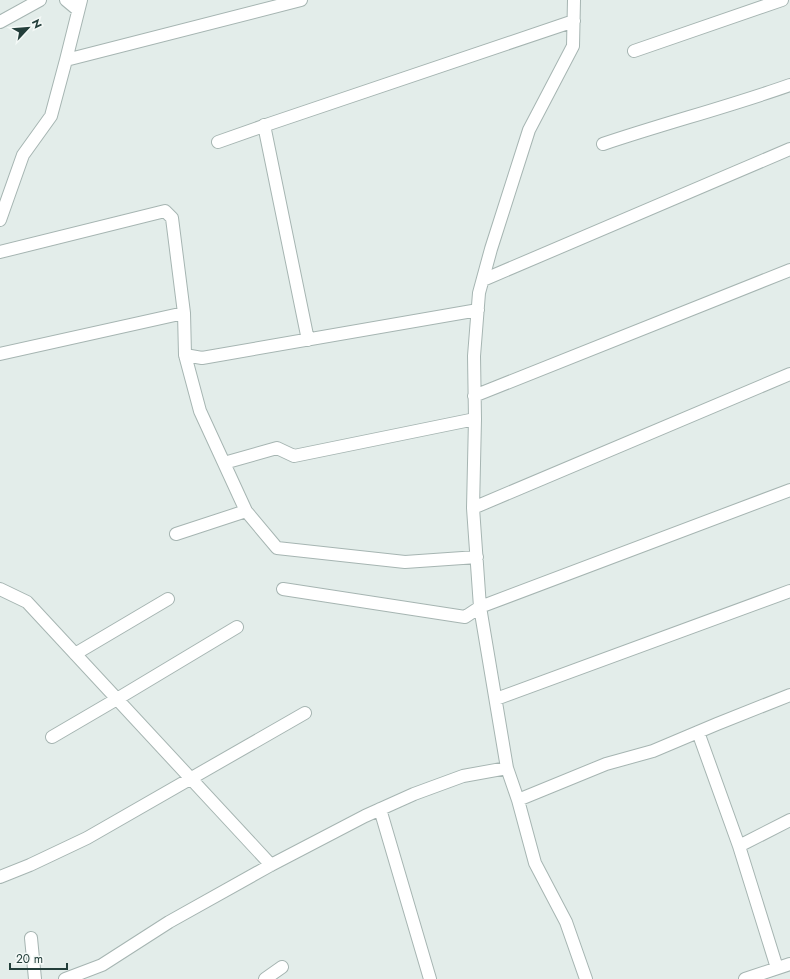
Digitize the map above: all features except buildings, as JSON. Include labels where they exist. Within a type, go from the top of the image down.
[{"type":"street","points":[[0,22],[40,0]]},
{"type":"street","points":[[0,220],[23,155],[51,116],[80,5],[66,0]]},
{"type":"street","points":[[66,60],[301,0]]},
{"type":"street","points":[[574,0],[573,46],[529,130],[491,248],[479,293],[474,356],[475,419],[473,508],[480,607],[507,768],[518,800],[535,863],[566,922],[586,979]]},
{"type":"street","points":[[634,51],[782,0]]},
{"type":"street","points":[[218,142],[264,125],[574,21]]},
{"type":"street","points":[[603,144],[756,97],[790,85]]},
{"type":"street","points":[[264,125],[308,340]]},
{"type":"street","points":[[483,280],[790,149]]},
{"type":"street","points":[[0,252],[166,211],[172,218],[184,313],[185,355],[200,410],[246,511],[277,548],[405,562],[476,557]]},
{"type":"street","points":[[474,396],[790,270]]},
{"type":"street","points":[[185,355],[202,358],[478,310]]},
{"type":"street","points":[[0,354],[184,313]]},
{"type":"street","points":[[473,508],[790,374]]},
{"type":"street","points":[[224,463],[277,448],[294,456],[475,419]]},
{"type":"street","points":[[283,589],[465,617],[480,607],[790,490]]},
{"type":"street","points":[[176,534],[246,511]]},
{"type":"street","points":[[0,589],[26,602],[271,865]]},
{"type":"street","points":[[496,699],[790,591]]},
{"type":"street","points":[[75,654],[168,599]]},
{"type":"street","points":[[52,737],[237,627]]},
{"type":"street","points":[[518,800],[606,764],[653,751],[790,695]]},
{"type":"street","points":[[0,878],[87,838],[305,713]]},
{"type":"street","points":[[698,732],[739,846],[777,968]]},
{"type":"street","points":[[65,979],[102,965],[169,922],[271,865],[380,809],[414,794],[463,776],[507,768]]},
{"type":"street","points":[[380,809],[430,979]]},
{"type":"street","points":[[739,846],[790,820]]},
{"type":"street","points":[[31,938],[35,979]]},
{"type":"street","points":[[745,979],[790,964]]},
{"type":"street","points":[[265,979],[282,967]]}]
